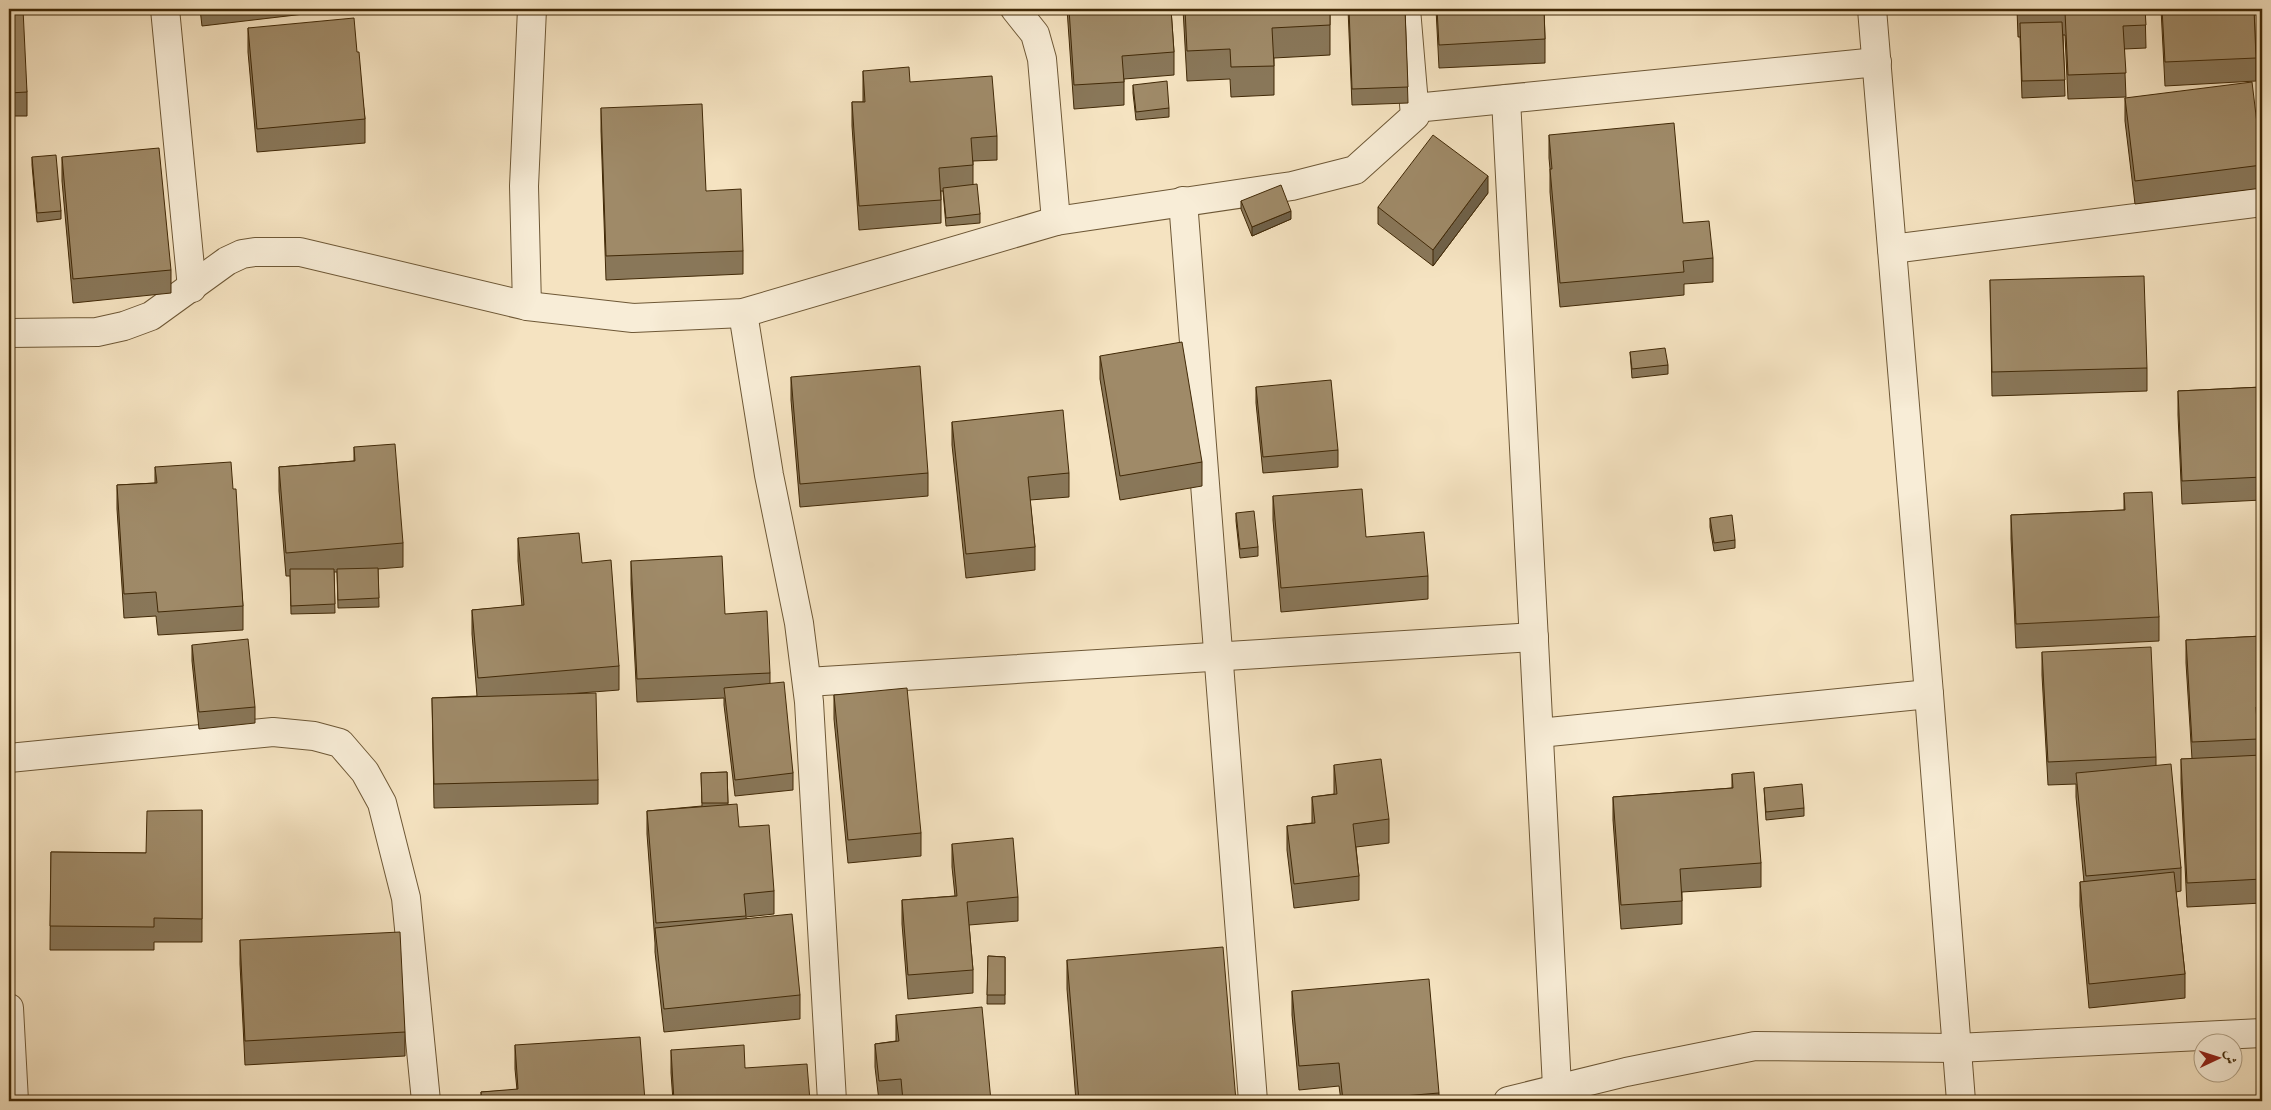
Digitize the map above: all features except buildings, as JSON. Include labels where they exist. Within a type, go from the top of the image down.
[{"type":"street","points":[[165,9],[192,288]]},
{"type":"street","points":[[528,306],[524,186],[532,9]]},
{"type":"street","points":[[1015,9],[1035,34],[1042,59],[1056,221]]},
{"type":"street","points":[[9,333],[97,332],[124,326],[151,316],[228,261],[242,254],[255,252],[300,252],[528,306],[633,318],[743,313],[1056,221],[1292,186],[1356,170],[1416,116],[1406,9]]},
{"type":"street","points":[[1872,9],[1930,694],[1961,1101]]},
{"type":"street","points":[[1415,108],[1877,62]]},
{"type":"street","points":[[1506,99],[1557,1088]]},
{"type":"street","points":[[1183,201],[1253,1101]]},
{"type":"street","points":[[1892,249],[2262,202]]},
{"type":"street","points":[[743,313],[769,476],[790,572],[807,682],[832,1101]]},
{"type":"street","points":[[807,682],[1534,636]]},
{"type":"street","points":[[1539,733],[1930,694]]},
{"type":"street","points":[[9,758],[274,732],[314,736],[340,743],[365,772],[382,803],[406,898],[426,1101]]},
{"type":"street","points":[[9,1008],[14,1101]]},
{"type":"street","points":[[1508,1101],[1557,1088],[1755,1046],[1956,1048],[2262,1033]]}]
